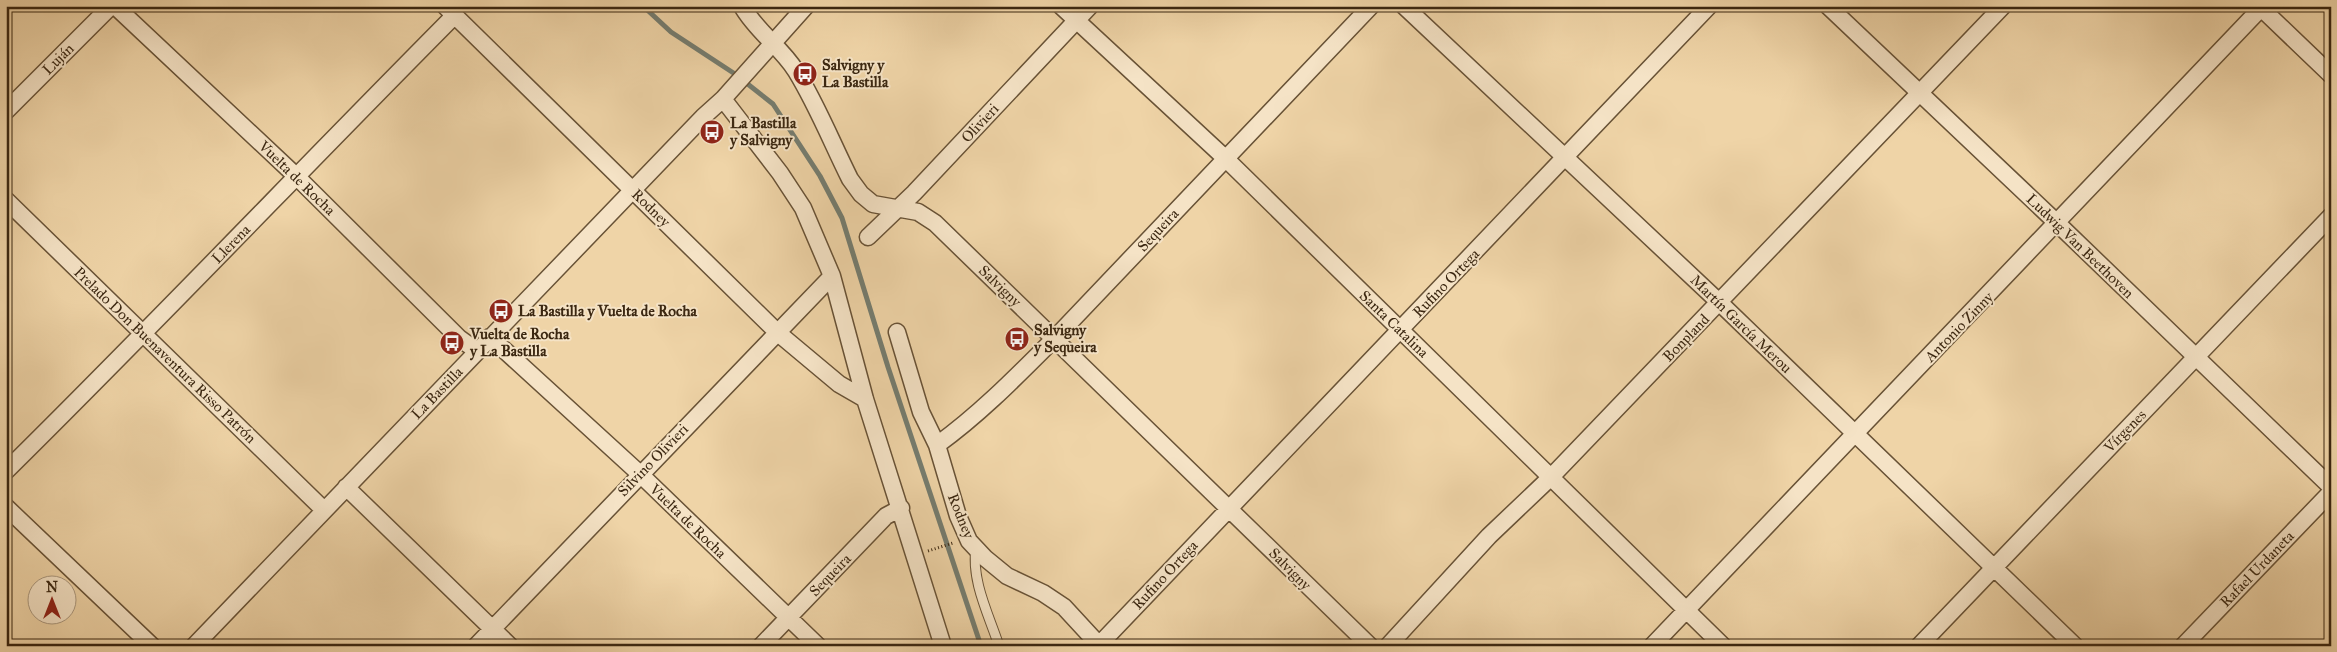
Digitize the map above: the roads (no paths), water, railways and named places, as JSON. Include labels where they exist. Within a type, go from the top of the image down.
[{"type":"street","name":"Luján","points":[[6,111],[110,6]]},
{"type":"street","name":"Vuelta de Rocha","points":[[115,6],[296,176],[459,338],[477,351]]},
{"type":"street","name":"Salvigny","points":[[742,6],[754,23],[773,40],[796,72],[850,179],[861,194],[873,204],[918,212],[935,223],[1370,646]]},
{"type":"street","points":[[773,40],[806,6]]},
{"type":"street","name":"Santa Catalina","points":[[1061,6],[1225,158],[1723,646]]},
{"type":"street","name":"Olivieri","points":[[868,237],[914,193],[1090,6]]},
{"type":"street","name":"Sequeira","points":[[937,445],[958,430],[1005,388],[1055,338],[1371,6]]},
{"type":"street","name":"Martín García Merou","points":[[1404,6],[1720,303],[2075,646]]},
{"type":"street","name":"Rufino Ortega","points":[[1099,645],[1228,508],[1401,331],[1709,6]]},
{"type":"street","name":"Ludwig Van Beethoven","points":[[1828,6],[2058,223],[2331,487]]},
{"type":"street","name":"Bonpland","points":[[1388,646],[1490,536],[1551,477],[1720,303],[2003,6]]},
{"type":"street","points":[[2261,7],[2331,75]]},
{"type":"street","name":"Antonio Zinny","points":[[1652,646],[2058,223],[2261,7]]},
{"type":"street","name":"Llerena","points":[[6,471],[144,334],[296,176],[449,11]]},
{"type":"street","name":"Rodney","points":[[449,11],[778,333],[839,384],[865,399]]},
{"type":"street","name":"La Bastilla","points":[[194,646],[490,337],[723,98],[773,40]]},
{"type":"street","points":[[723,98],[780,173],[802,208],[832,276],[865,399],[901,508],[943,646]]},
{"type":"street","name":"Prelado Don Buenaventura Risso Patrón","points":[[6,200],[324,510]]},
{"type":"street","name":"Vírgenes","points":[[1919,646],[2331,216]]},
{"type":"street","name":"Silvino Olivieri","points":[[476,646],[832,276]]},
{"type":"street","name":"Rodney","points":[[897,332],[922,412],[937,445],[958,516],[969,541],[1007,576],[1043,593],[1064,607],[1099,645]]},
{"type":"street","name":"Vuelta de Rocha","points":[[490,337],[640,474],[818,646]]},
{"type":"street","points":[[346,487],[510,646]]},
{"type":"street","name":"Rafael Urdaneta","points":[[2183,646],[2331,492]]},
{"type":"street","points":[[6,507],[152,646]]},
{"type":"street","name":"Sequeira","points":[[762,646],[886,516],[901,508]]},
{"type":"lane","points":[[976,548],[974,562],[976,578],[999,646]]},
{"type":"waterway","points":[[643,6],[671,32],[735,74],[773,104],[820,176],[842,218],[888,367],[981,646]]},
{"type":"place","name":"Salvigny y La Bastilla","points":[[805,74]]},
{"type":"place","name":"La Bastilla y Salvigny","points":[[712,132]]},
{"type":"place","name":"La Bastilla y Vuelta de Rocha","points":[[501,311]]},
{"type":"place","name":"Salvigny y Sequeira","points":[[1017,339]]},
{"type":"place","name":"Vuelta de Rocha y La Bastilla","points":[[452,343]]}]
